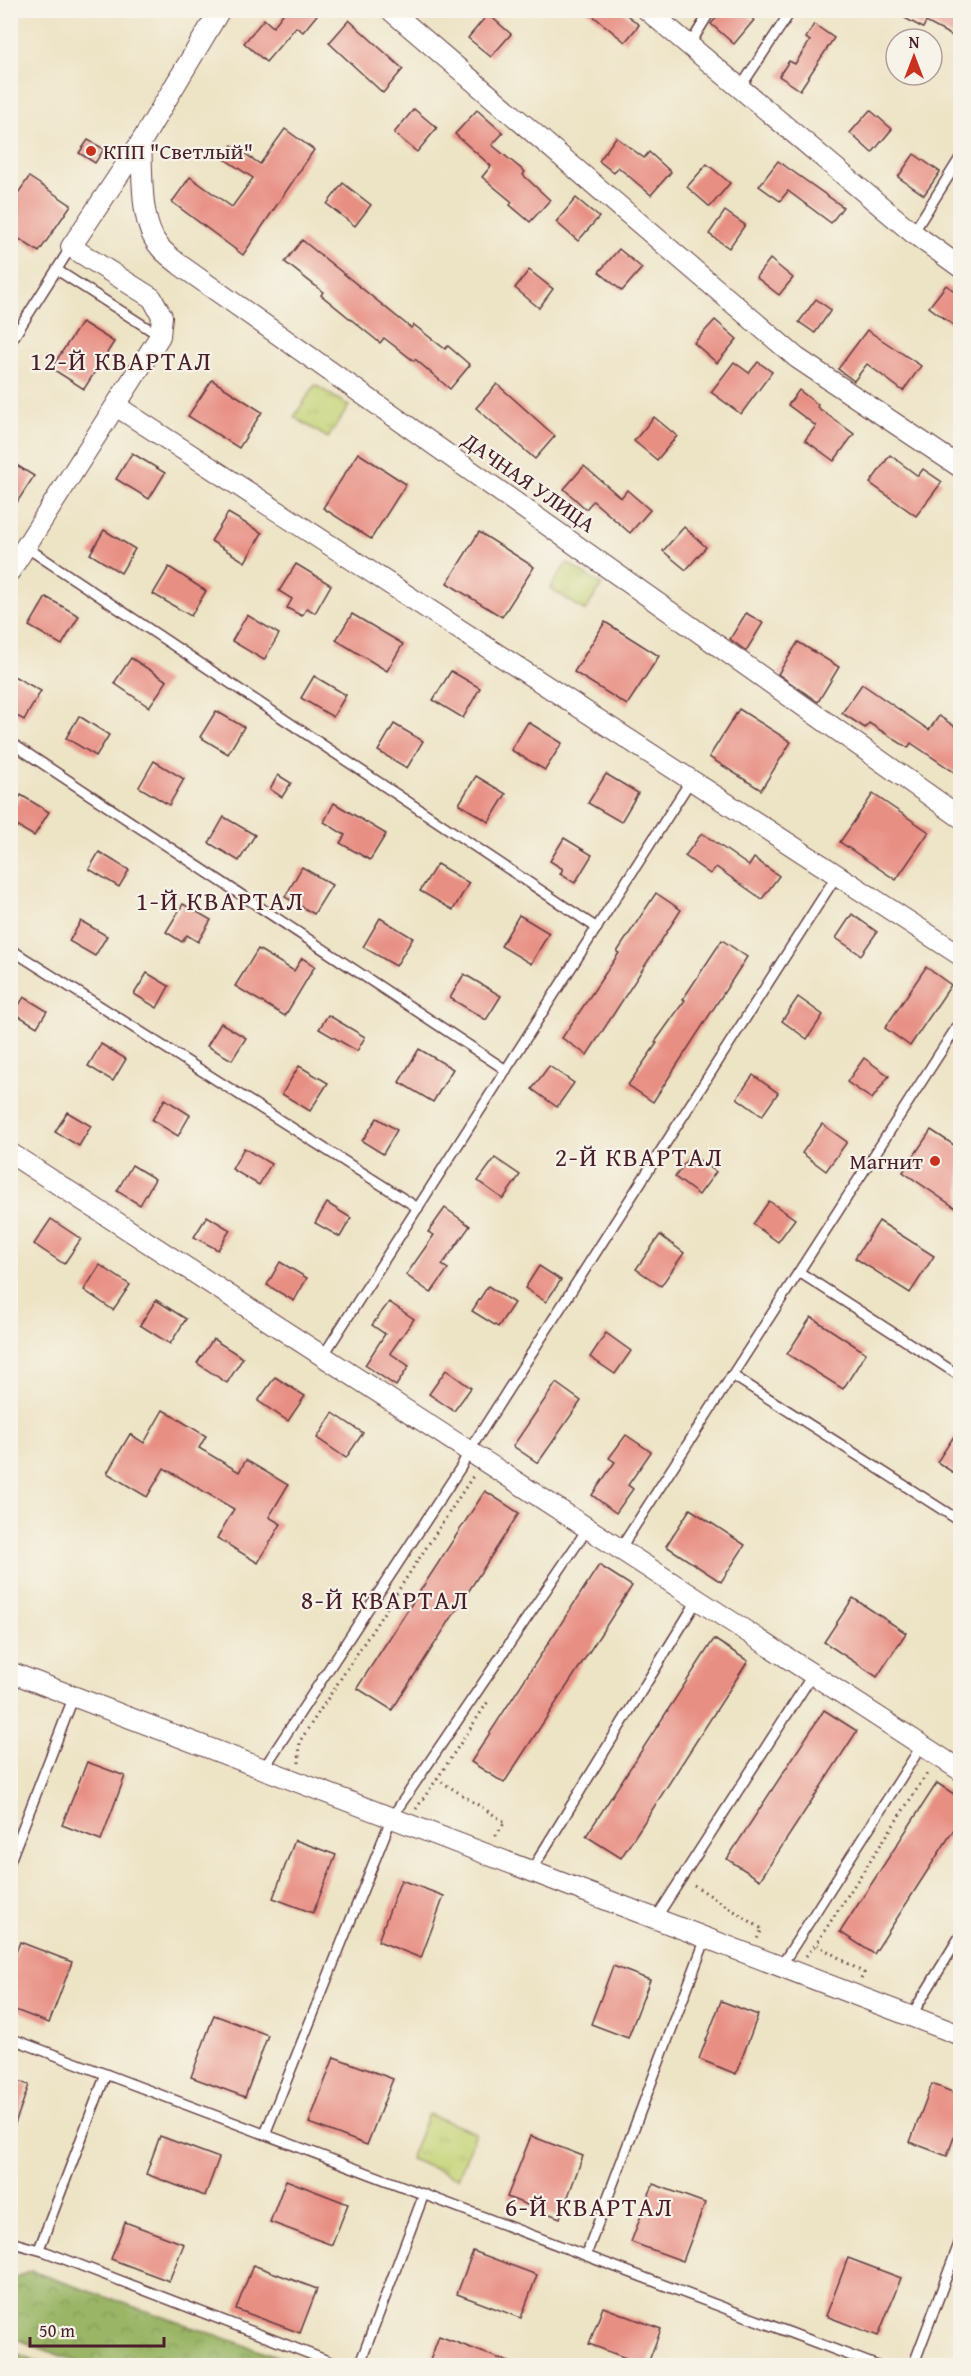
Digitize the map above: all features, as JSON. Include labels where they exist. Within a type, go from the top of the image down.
[{"type":"street","points":[[10,571],[160,336],[163,325],[162,316],[152,298],[71,247],[141,142],[220,10]]},
{"type":"street","points":[[390,10],[797,358],[960,467]]},
{"type":"street","points":[[647,10],[913,233],[960,267]]},
{"type":"street","name":"ДАЧНАЯ УЛИЦА","points":[[141,142],[149,230],[159,246],[180,265],[960,817]]},
{"type":"street","points":[[116,406],[960,956]]},
{"type":"street","points":[[10,1153],[960,1770]]},
{"type":"street","points":[[10,1671],[960,2035]]},
{"type":"lane","points":[[689,46],[711,10]]},
{"type":"lane","points":[[740,88],[791,10]]},
{"type":"lane","points":[[913,233],[960,158]]},
{"type":"lane","points":[[10,342],[71,247]]},
{"type":"lane","points":[[57,270],[160,336]]},
{"type":"lane","points":[[26,547],[597,928]]},
{"type":"lane","points":[[10,742],[506,1070]]},
{"type":"lane","points":[[323,1356],[691,780]]},
{"type":"lane","points":[[264,1768],[461,1467],[469,1451],[837,875]]},
{"type":"lane","points":[[10,949],[418,1208]]},
{"type":"lane","points":[[620,1549],[960,1022]]},
{"type":"lane","points":[[799,1272],[960,1376]]},
{"type":"lane","points":[[732,1375],[960,1521]]},
{"type":"lane","points":[[265,2134],[392,1817],[588,1528]]},
{"type":"lane","points":[[531,1871],[698,1599]]},
{"type":"lane","points":[[656,1918],[813,1674]]},
{"type":"lane","points":[[10,1861],[74,1696]]},
{"type":"lane","points":[[781,1966],[922,1745]]},
{"type":"lane","points":[[911,2016],[960,1936]]},
{"type":"lane","points":[[586,2255],[706,1938]]},
{"type":"lane","points":[[10,2038],[878,2366]]},
{"type":"lane","points":[[39,2249],[106,2074]]},
{"type":"lane","points":[[359,2366],[424,2194]]},
{"type":"lane","points":[[913,2366],[960,2241]]},
{"type":"lane","points":[[10,2242],[39,2249],[341,2366]]},
{"type":"path","points":[[298,1772],[300,1741],[474,1475]]},
{"type":"green space","points":[[315,385],[349,406],[328,438],[294,417]]},
{"type":"green space","points":[[567,563],[602,585],[585,611],[550,588]]},
{"type":"green space","points":[[428,2114],[476,2133],[458,2178],[410,2159]]},
{"type":"green space","points":[[31,2271],[302,2365],[85,2365],[11,2337],[11,2279]]},
{"type":"green space","points":[[18,2354],[47,2365],[15,2365]]},
{"type":"building","points":[[286,10],[321,10],[303,32],[296,27],[266,62],[244,43],[264,19],[273,27]]},
{"type":"building","points":[[586,10],[621,10],[639,25],[625,42]]},
{"type":"building","points":[[723,10],[742,10],[754,20],[734,44],[711,24]]},
{"type":"building","points":[[890,10],[960,10],[960,40],[944,32],[944,27],[935,27],[926,22],[921,27]]},
{"type":"building","points":[[488,14],[511,34],[491,57],[468,38]]},
{"type":"building","points":[[349,20],[403,69],[383,93],[329,43]]},
{"type":"building","points":[[814,24],[834,38],[800,90],[779,76],[789,61],[795,64],[810,41],[806,38]]},
{"type":"building","points":[[414,109],[437,128],[417,152],[394,133]]},
{"type":"building","points":[[477,110],[503,133],[492,145],[525,172],[523,175],[550,200],[530,222],[510,205],[512,202],[482,177],[491,166],[455,134]]},
{"type":"building","points":[[870,110],[892,129],[872,153],[850,133]]},
{"type":"building","points":[[285,129],[314,150],[243,255],[172,202],[190,177],[232,207],[253,178],[223,158],[232,145],[260,164]]},
{"type":"building","points":[[616,137],[644,158],[649,152],[671,172],[651,195],[618,167],[614,173],[599,161]]},
{"type":"building","name":"КПП \"Светлый\"","points":[[88,140],[104,149],[95,163],[79,153]]},
{"type":"building","points":[[914,154],[940,172],[924,195],[898,177]]},
{"type":"building","points":[[778,161],[843,207],[831,223],[788,191],[780,201],[759,186]]},
{"type":"building","points":[[707,164],[730,183],[710,207],[687,187]]},
{"type":"building","points":[[29,177],[71,205],[39,252],[10,233],[10,205]]},
{"type":"building","points":[[343,183],[371,205],[355,226],[327,204]]},
{"type":"building","points":[[576,198],[599,217],[578,241],[556,222]]},
{"type":"building","points":[[725,211],[745,225],[729,248],[709,234]]},
{"type":"building","points":[[302,240],[411,328],[414,325],[445,349],[448,346],[470,365],[450,389],[415,359],[414,361],[384,338],[380,343],[321,295],[323,292],[285,262]]},
{"type":"building","points":[[619,249],[642,268],[622,291],[599,272]]},
{"type":"building","points":[[770,259],[793,278],[779,295],[756,277]]},
{"type":"building","points":[[529,270],[553,289],[539,308],[515,288]]},
{"type":"building","points":[[946,285],[960,295],[960,330],[929,307]]},
{"type":"building","points":[[816,299],[831,310],[815,333],[799,322]]},
{"type":"building","points":[[715,320],[737,339],[717,363],[694,343]]},
{"type":"building","points":[[82,322],[114,342],[84,389],[51,368]]},
{"type":"building","points":[[867,330],[921,366],[903,391],[867,364],[854,381],[838,369]]},
{"type":"building","points":[[734,362],[749,373],[758,362],[772,372],[741,414],[711,392]]},
{"type":"building","points":[[212,380],[262,412],[239,448],[188,416]]},
{"type":"building","points":[[497,384],[555,436],[535,459],[476,408]]},
{"type":"building","points":[[799,390],[818,405],[817,407],[854,434],[834,461],[805,440],[816,426],[788,405]]},
{"type":"building","points":[[654,417],[677,436],[657,460],[634,441]]},
{"type":"building","points":[[132,453],[165,473],[149,499],[116,479]]},
{"type":"building","points":[[358,453],[406,484],[371,539],[323,508]]},
{"type":"building","points":[[890,455],[918,476],[923,469],[942,482],[916,516],[870,483]]},
{"type":"building","points":[[10,461],[34,476],[10,513]]},
{"type":"building","points":[[584,466],[621,498],[627,490],[650,510],[630,533],[593,501],[586,509],[564,489]]},
{"type":"building","points":[[228,513],[262,533],[245,562],[211,541]]},
{"type":"building","points":[[684,527],[706,547],[686,570],[663,551]]},
{"type":"building","points":[[104,530],[135,549],[121,573],[90,554]]},
{"type":"building","points":[[479,532],[534,567],[502,617],[447,583]]},
{"type":"building","points":[[296,564],[331,585],[315,613],[307,608],[302,616],[287,608],[292,599],[279,591]]},
{"type":"building","points":[[169,567],[206,591],[191,616],[153,594]]},
{"type":"building","points":[[46,597],[79,616],[62,645],[29,626]]},
{"type":"building","points":[[746,613],[763,623],[746,651],[730,639]]},
{"type":"building","points":[[352,614],[403,644],[387,671],[336,640]]},
{"type":"building","points":[[247,615],[279,634],[264,660],[232,641]]},
{"type":"building","points":[[605,622],[659,656],[627,705],[574,672]]},
{"type":"building","points":[[798,642],[839,667],[818,702],[778,674]]},
{"type":"building","points":[[131,658],[167,681],[149,707],[114,683]]},
{"type":"building","points":[[451,671],[480,688],[463,718],[433,700]]},
{"type":"building","points":[[10,674],[41,691],[24,720],[10,712]]},
{"type":"building","points":[[314,676],[346,695],[333,717],[301,698]]},
{"type":"building","points":[[862,684],[929,730],[939,716],[960,730],[960,776],[911,743],[908,748],[869,723],[865,728],[842,713]]},
{"type":"building","points":[[739,709],[791,742],[761,790],[709,757]]},
{"type":"building","points":[[216,711],[244,727],[228,754],[200,737]]},
{"type":"building","points":[[79,716],[109,735],[96,756],[66,738]]},
{"type":"building","points":[[528,722],[562,743],[545,770],[511,750]]},
{"type":"building","points":[[394,724],[423,741],[407,768],[378,751]]},
{"type":"building","points":[[154,761],[184,779],[169,805],[139,787]]},
{"type":"building","points":[[606,774],[638,793],[621,822],[588,803]]},
{"type":"building","points":[[278,775],[291,783],[282,797],[270,789]]},
{"type":"building","points":[[476,776],[506,794],[489,822],[459,804]]},
{"type":"building","points":[[873,794],[929,832],[896,880],[840,842]]},
{"type":"building","points":[[21,795],[49,812],[34,836],[10,822],[10,813]]},
{"type":"building","points":[[334,803],[386,834],[370,860],[340,843],[345,835],[324,822]]},
{"type":"building","points":[[224,817],[255,835],[239,861],[209,843]]},
{"type":"building","points":[[702,833],[749,866],[754,858],[779,876],[762,899],[716,867],[710,874],[685,856]]},
{"type":"building","points":[[564,838],[592,855],[575,883],[560,874],[563,869],[550,861]]},
{"type":"building","points":[[99,852],[129,870],[119,887],[89,869]]},
{"type":"building","points":[[437,864],[469,883],[453,910],[420,891]]},
{"type":"building","points":[[302,867],[332,885],[314,914],[285,897]]},
{"type":"building","points":[[656,893],[681,910],[587,1055],[562,1038]]},
{"type":"building","points":[[183,904],[211,920],[198,942],[187,935],[182,942],[166,932]]},
{"type":"building","points":[[852,914],[877,932],[861,955],[836,938]]},
{"type":"building","points":[[519,915],[549,933],[531,964],[501,946]]},
{"type":"building","points":[[380,918],[413,938],[396,966],[363,947]]},
{"type":"building","points":[[81,921],[107,936],[95,956],[69,941]]},
{"type":"building","points":[[722,940],[747,957],[653,1102],[628,1085]]},
{"type":"building","points":[[258,949],[294,971],[302,958],[315,966],[285,1016],[235,986]]},
{"type":"building","points":[[926,967],[951,985],[910,1046],[885,1028]]},
{"type":"building","points":[[147,973],[169,986],[157,1008],[134,994]]},
{"type":"building","points":[[464,974],[501,996],[486,1020],[450,998]]},
{"type":"building","points":[[24,997],[47,1011],[37,1027],[14,1013]]},
{"type":"building","points":[[798,997],[823,1015],[807,1039],[782,1021]]},
{"type":"building","points":[[328,1015],[365,1037],[357,1051],[319,1029]]},
{"type":"building","points":[[221,1023],[246,1038],[232,1060],[207,1046]]},
{"type":"building","points":[[101,1044],[126,1059],[113,1081],[88,1066]]},
{"type":"building","points":[[419,1049],[453,1069],[433,1102],[399,1082]]},
{"type":"building","points":[[864,1058],[889,1076],[872,1099],[847,1082]]},
{"type":"building","points":[[299,1066],[328,1083],[310,1111],[282,1094]]},
{"type":"building","points":[[549,1066],[574,1083],[557,1107],[532,1089]]},
{"type":"building","points":[[753,1075],[778,1093],[762,1116],[737,1098]]},
{"type":"building","points":[[165,1099],[190,1115],[178,1136],[152,1120]]},
{"type":"building","points":[[67,1112],[91,1126],[79,1146],[55,1132]]},
{"type":"building","points":[[377,1118],[397,1130],[383,1154],[362,1141]]},
{"type":"building","points":[[822,1124],[847,1142],[826,1171],[802,1153]]},
{"type":"building","name":"Магнит","points":[[931,1130],[960,1149],[960,1211],[903,1172]]},
{"type":"building","points":[[244,1148],[271,1164],[259,1185],[232,1169]]},
{"type":"building","points":[[691,1154],[716,1172],[699,1195],[675,1177]]},
{"type":"building","points":[[495,1158],[520,1175],[503,1199],[478,1181]]},
{"type":"building","points":[[132,1165],[155,1179],[140,1205],[117,1191]]},
{"type":"building","points":[[769,1201],[795,1219],[778,1242],[753,1224]]},
{"type":"building","points":[[327,1203],[351,1218],[340,1237],[315,1223]]},
{"type":"building","points":[[445,1208],[470,1226],[442,1265],[448,1269],[431,1293],[406,1275],[434,1235],[428,1232]]},
{"type":"building","points":[[207,1216],[230,1230],[218,1250],[194,1237]]},
{"type":"building","points":[[51,1219],[81,1239],[64,1264],[34,1244]]},
{"type":"building","points":[[879,1221],[934,1256],[910,1293],[855,1258]]},
{"type":"building","points":[[660,1235],[684,1253],[661,1286],[636,1269]]},
{"type":"building","points":[[280,1262],[307,1278],[294,1301],[267,1285]]},
{"type":"building","points":[[100,1265],[130,1285],[113,1310],[84,1290]]},
{"type":"building","points":[[539,1266],[561,1280],[546,1302],[525,1288]]},
{"type":"building","points":[[488,1286],[514,1303],[498,1327],[472,1311]]},
{"type":"building","points":[[156,1300],[186,1319],[170,1344],[140,1325]]},
{"type":"building","points":[[389,1302],[414,1319],[390,1353],[409,1366],[396,1386],[365,1365],[385,1334],[372,1325]]},
{"type":"building","points":[[811,1317],[866,1353],[843,1389],[787,1354]]},
{"type":"building","points":[[606,1333],[631,1351],[615,1374],[590,1357]]},
{"type":"building","points":[[213,1339],[243,1358],[227,1383],[197,1363]]},
{"type":"building","points":[[446,1370],[471,1388],[454,1411],[429,1394]]},
{"type":"building","points":[[275,1377],[305,1396],[288,1421],[258,1401]]},
{"type":"building","points":[[556,1383],[581,1401],[538,1463],[513,1446]]},
{"type":"building","points":[[163,1410],[206,1436],[199,1448],[239,1472],[246,1460],[288,1485],[269,1517],[281,1524],[258,1563],[217,1538],[234,1509],[164,1468],[147,1497],[107,1473],[130,1434],[144,1443]]},
{"type":"building","points":[[333,1413],[363,1433],[346,1458],[317,1438]]},
{"type":"building","points":[[960,1427],[960,1477],[937,1462]]},
{"type":"building","points":[[626,1435],[651,1452],[628,1485],[633,1489],[616,1513],[592,1495],[615,1462],[609,1458]]},
{"type":"building","points":[[485,1491],[519,1513],[392,1710],[357,1688]]},
{"type":"building","points":[[690,1509],[745,1545],[721,1582],[666,1546]]},
{"type":"building","points":[[599,1565],[632,1586],[504,1783],[471,1762]]},
{"type":"building","points":[[853,1598],[906,1633],[877,1677],[824,1642]]},
{"type":"building","points":[[714,1639],[748,1661],[621,1858],[586,1836]]},
{"type":"building","points":[[824,1710],[857,1731],[760,1880],[727,1859]]},
{"type":"building","points":[[87,1762],[125,1776],[101,1840],[62,1825]]},
{"type":"building","points":[[937,1783],[960,1798],[960,1820],[874,1954],[840,1932]]},
{"type":"building","points":[[295,1840],[336,1855],[313,1913],[273,1898]]},
{"type":"building","points":[[401,1880],[444,1896],[421,1958],[378,1941]]},
{"type":"building","points":[[20,1942],[72,1962],[49,2023],[10,2008],[10,1968]]},
{"type":"building","points":[[613,1966],[650,1980],[628,2038],[591,2024]]},
{"type":"building","points":[[721,2001],[758,2015],[736,2074],[699,2059]]},
{"type":"building","points":[[214,2015],[268,2035],[245,2097],[191,2077]]},
{"type":"building","points":[[334,2057],[393,2079],[367,2145],[309,2123]]},
{"type":"building","points":[[10,2078],[29,2085],[12,2132],[10,2131]]},
{"type":"building","points":[[932,2084],[960,2095],[960,2121],[947,2156],[910,2142]]},
{"type":"building","points":[[160,2136],[219,2158],[205,2196],[146,2174]]},
{"type":"building","points":[[531,2136],[583,2156],[560,2218],[507,2197]]},
{"type":"building","points":[[286,2180],[348,2204],[332,2245],[270,2222]]},
{"type":"building","points":[[653,2184],[705,2203],[683,2261],[631,2242]]},
{"type":"building","points":[[125,2222],[184,2244],[169,2281],[111,2259]]},
{"type":"building","points":[[473,2251],[537,2275],[521,2318],[457,2294]]},
{"type":"building","points":[[848,2258],[901,2278],[878,2336],[826,2316]]},
{"type":"building","points":[[253,2265],[317,2289],[300,2333],[236,2309]]},
{"type":"building","points":[[603,2307],[661,2329],[647,2366],[589,2344]]},
{"type":"building","points":[[439,2336],[514,2364],[513,2366],[428,2366]]},
{"type":"place","name":"КПП \"Светлый\"","points":[[91,151]]},
{"type":"place","name":"Магнит","points":[[935,1161]]},
{"type":"district","name":"12-Й КВАРТАЛ","points":[[121,360]]},
{"type":"district","name":"1-Й КВАРТАЛ","points":[[220,900]]},
{"type":"district","name":"2-Й КВАРТАЛ","points":[[639,1156]]},
{"type":"district","name":"8-Й КВАРТАЛ","points":[[385,1599]]},
{"type":"district","name":"6-Й КВАРТАЛ","points":[[589,2206]]}]
